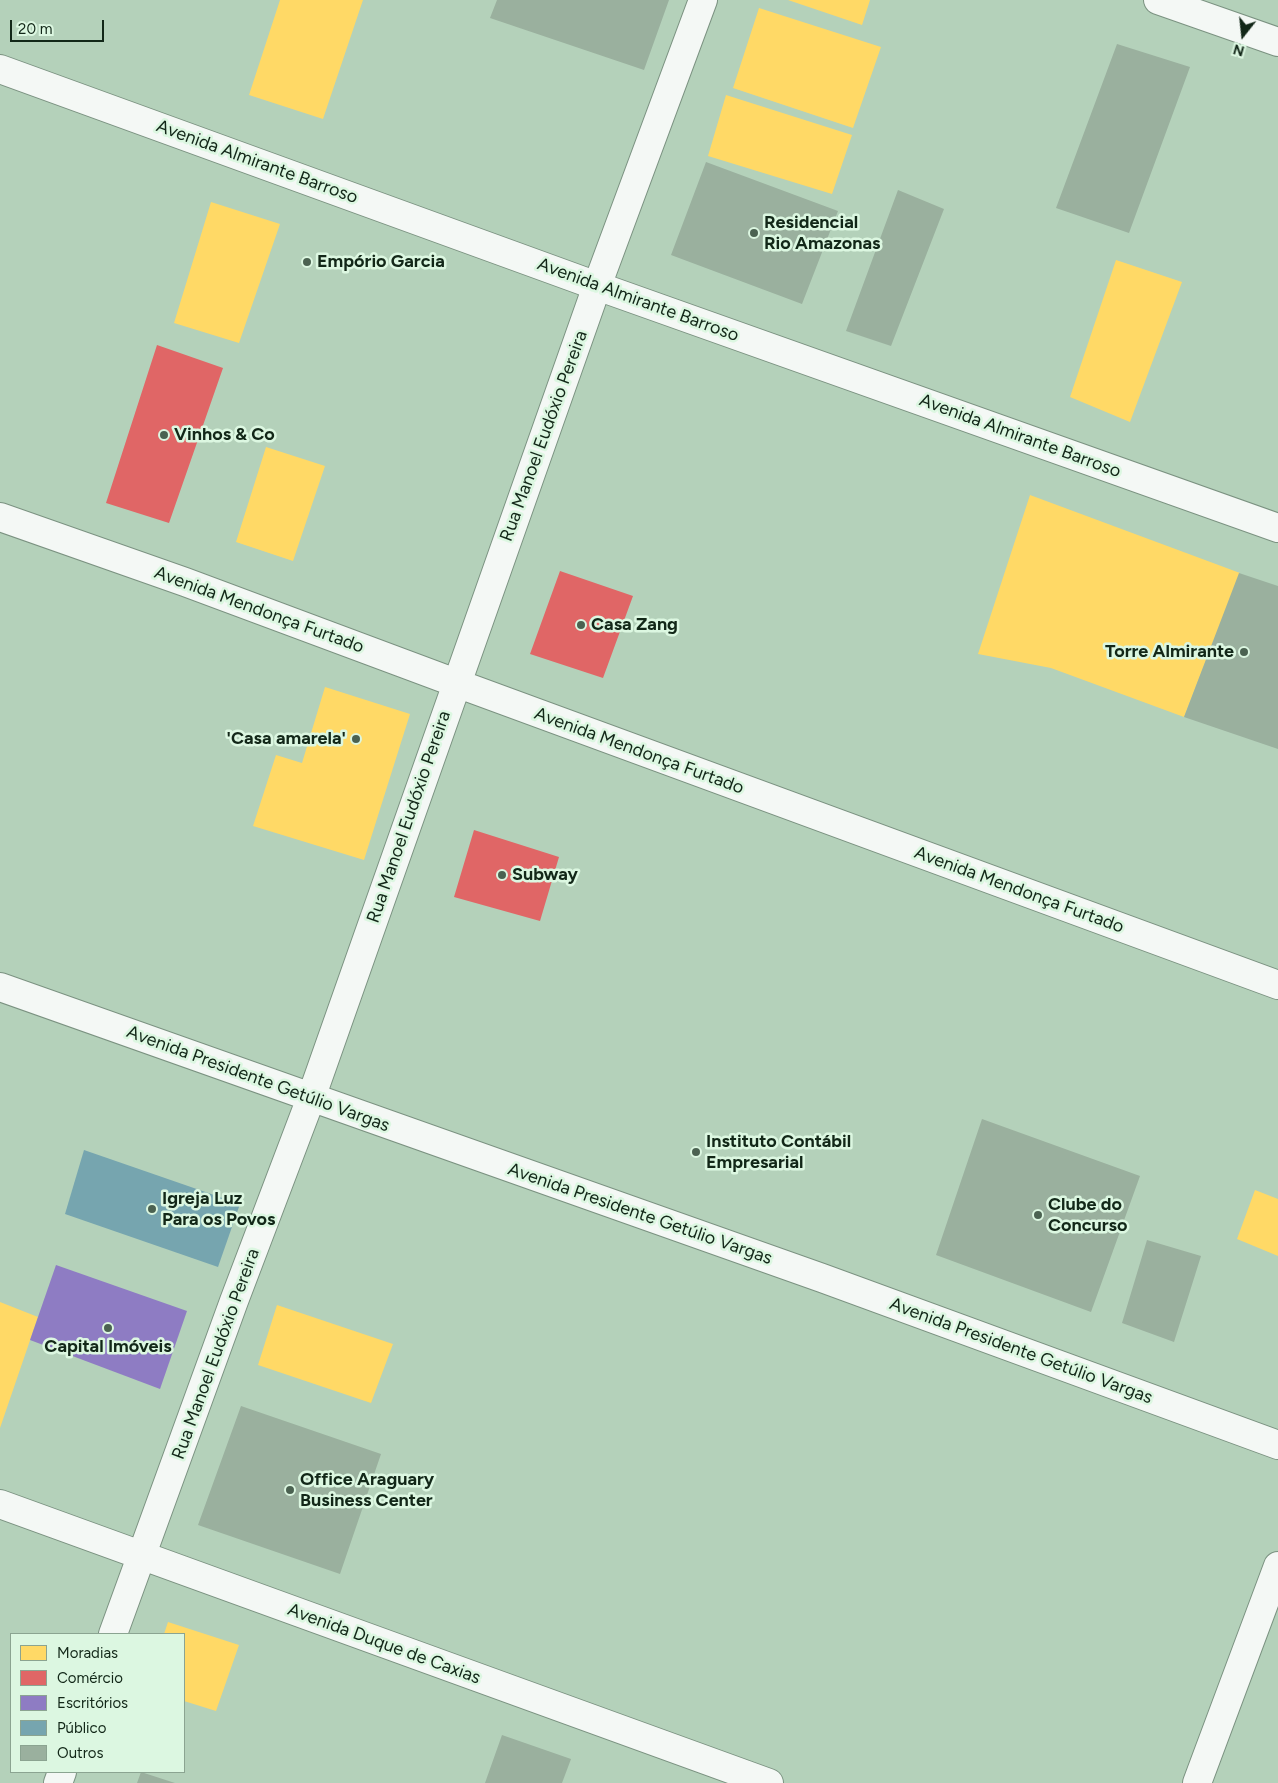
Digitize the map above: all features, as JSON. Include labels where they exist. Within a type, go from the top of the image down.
[{"type":"street","name":"Rua Manoel Eudóxio Pereira","points":[[113,1633],[143,1556],[234,1301],[311,1098],[597,286],[703,0]]},
{"type":"street","points":[[1158,0],[1278,42]]},
{"type":"street","name":"Avenida Almirante Barroso","points":[[0,69],[597,286],[1278,528]]},
{"type":"street","name":"Avenida Mendonça Furtado","points":[[0,517],[185,582],[1278,985]]},
{"type":"street","name":"Avenida Presidente Getúlio Vargas","points":[[0,987],[822,1278],[1278,1445]]},
{"type":"street","name":"Avenida Duque de Caxias","points":[[0,1504],[769,1783]]},
{"type":"street","points":[[1197,1783],[1278,1566]]},
{"type":"building: Moradias","points":[[280,0],[363,0],[323,119],[249,95]]},
{"type":"building: Moradias","points":[[788,0],[870,0],[862,25]]},
{"type":"building: Moradias","points":[[759,8],[881,47],[853,128],[733,88]]},
{"type":"building: Moradias","points":[[726,95],[852,135],[832,194],[708,156]]},
{"type":"building: Moradias","points":[[211,202],[280,224],[239,343],[174,323]]},
{"type":"building: Moradias","points":[[1116,260],[1182,282],[1130,422],[1070,397]]},
{"type":"building: Moradias","points":[[266,447],[325,466],[293,561],[236,542]]},
{"type":"building: Moradias","points":[[1030,495],[1240,573],[1184,717],[1051,668],[978,654]]},
{"type":"building: Moradias","points":[[325,687],[410,714],[364,860],[253,826],[276,755],[302,763]]},
{"type":"building: Moradias","points":[[1255,1190],[1278,1199],[1278,1256],[1237,1239]]},
{"type":"building: Moradias","points":[[0,1302],[38,1317],[0,1428]]},
{"type":"building: Moradias","points":[[277,1305],[393,1344],[371,1403],[258,1365]]},
{"type":"building: Moradias","points":[[168,1622],[239,1645],[216,1711],[185,1701],[185,1633],[164,1633]]},
{"type":"building: Comércio","name":"Vinhos & Co","points":[[157,345],[223,368],[169,523],[106,503]]},
{"type":"building: Comércio","name":"Casa Zang","points":[[560,571],[633,596],[603,678],[530,654]]},
{"type":"building: Comércio","points":[[474,830],[559,857],[540,921],[454,897]]},
{"type":"building: Escritórios","name":"Capital Imóveis","points":[[56,1265],[187,1311],[160,1389],[30,1340]]},
{"type":"building: Público","name":"Igreja Luz Para os Povos","points":[[84,1150],[240,1204],[218,1267],[65,1214]]},
{"type":"building: Outros","points":[[497,0],[669,0],[644,70],[490,18]]},
{"type":"building: Outros","points":[[1117,44],[1190,67],[1129,233],[1056,208]]},
{"type":"building: Outros","name":"Residencial Rio Amazonas","points":[[706,162],[838,211],[802,304],[671,255]]},
{"type":"building: Outros","points":[[898,190],[944,209],[891,346],[846,331]]},
{"type":"building: Outros","name":"Torre Almirante","points":[[1239,573],[1278,586],[1278,749],[1184,717]]},
{"type":"building: Outros","name":"Clube do Concurso","points":[[982,1119],[1140,1176],[1091,1312],[936,1255]]},
{"type":"building: Outros","points":[[1147,1240],[1201,1256],[1174,1342],[1122,1323]]},
{"type":"building: Outros","name":"Office Araguary Business Center","points":[[241,1406],[381,1454],[340,1574],[198,1525]]},
{"type":"building: Outros","points":[[502,1735],[571,1759],[562,1783],[485,1783]]},
{"type":"building: Outros","points":[[141,1773],[144,1773],[175,1783],[137,1783]]},
{"type":"place","name":"Residencial Rio Amazonas","points":[[754,233]]},
{"type":"place","name":"Empório Garcia","points":[[307,262]]},
{"type":"place","name":"Vinhos & Co","points":[[164,435]]},
{"type":"place","name":"Casa Zang","points":[[581,625]]},
{"type":"place","name":"Torre Almirante","points":[[1244,652]]},
{"type":"place","name":"'Casa amarela'","points":[[356,739]]},
{"type":"place","name":"Subway","points":[[502,875]]},
{"type":"place","name":"Instituto Contábil Empresarial","points":[[696,1152]]},
{"type":"place","name":"Igreja Luz Para os Povos","points":[[152,1209]]},
{"type":"place","name":"Clube do Concurso","points":[[1038,1215]]},
{"type":"place","name":"Capital Imóveis","points":[[108,1328]]},
{"type":"place","name":"Office Araguary Business Center","points":[[290,1490]]}]
